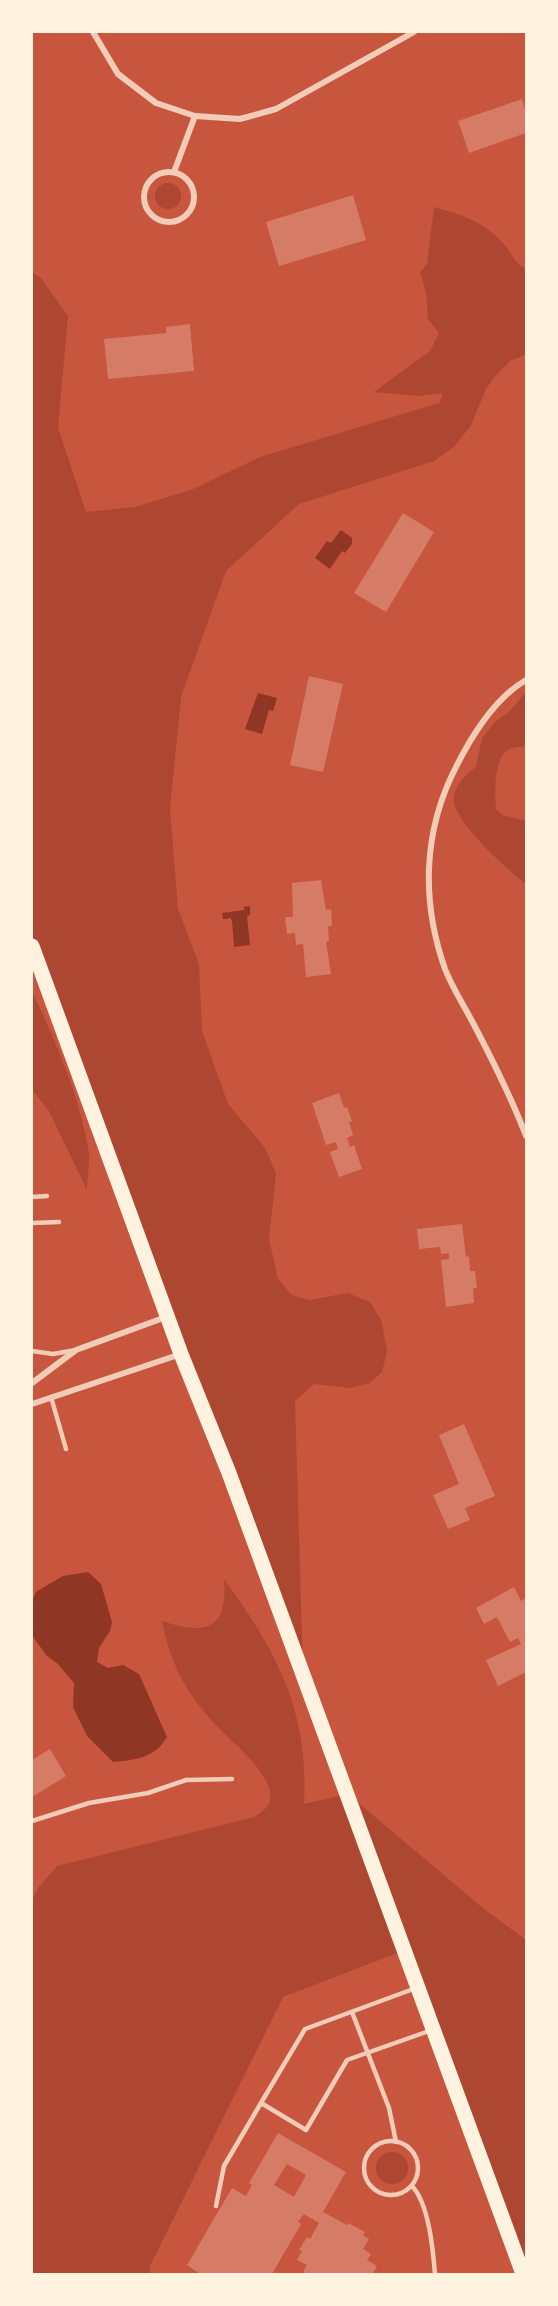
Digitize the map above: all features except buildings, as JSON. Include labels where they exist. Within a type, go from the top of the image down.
[{"type":"main road","points":[[32,946],[180,1354],[233,1484],[523,2274]]},
{"type":"street","points":[[93,32],[118,74],[156,103],[195,116],[240,118],[276,110],[414,32]]},
{"type":"street","points":[[174,172],[195,116]]},
{"type":"street","points":[[174,172],[188,181],[192,189],[192,205],[182,218],[166,222],[158,220],[146,209],[144,193],[152,178],[158,174],[174,172]]},
{"type":"street","points":[[526,680],[512,688],[468,743],[448,783],[435,817],[429,861],[431,920],[446,970],[512,1099],[526,1136]]},
{"type":"street","points":[[32,1383],[76,1350],[167,1317]]},
{"type":"street","points":[[32,1404],[180,1354]]},
{"type":"lane","points":[[32,1197],[47,1196]]},
{"type":"lane","points":[[32,1223],[59,1222]]},
{"type":"lane","points":[[32,1351],[53,1354],[76,1350]]},
{"type":"lane","points":[[51,1397],[66,1449]]},
{"type":"lane","points":[[32,1821],[89,1803],[148,1793],[186,1780],[232,1779]]},
{"type":"lane","points":[[216,2206],[224,2166],[305,2029],[419,1987]]},
{"type":"lane","points":[[352,2012],[389,2108],[396,2142]]},
{"type":"lane","points":[[261,2103],[306,2130],[347,2060],[366,2051],[434,2029]]},
{"type":"lane","points":[[396,2142],[404,2144],[415,2156],[418,2172],[412,2186],[397,2195],[388,2195],[373,2188],[367,2181],[365,2164],[372,2149],[379,2144],[396,2142]]},
{"type":"lane","points":[[412,2186],[421,2200],[433,2252],[435,2274]]},
{"type":"shaded area","points":[[168,183],[177,187],[181,196],[177,205],[168,209],[159,205],[155,196],[159,187]]},
{"type":"shaded area","points":[[434,207],[462,216],[486,228],[501,241],[518,264],[526,269],[526,354],[510,361],[496,375],[486,389],[471,425],[455,446],[434,461],[299,504],[226,571],[181,697],[170,809],[178,909],[199,964],[202,1031],[228,1104],[265,1148],[276,1173],[269,1239],[278,1279],[292,1295],[309,1300],[348,1293],[370,1302],[382,1322],[387,1352],[382,1372],[370,1383],[350,1388],[314,1384],[295,1401],[303,1672],[32,946],[32,272],[41,278],[68,316],[58,428],[86,512],[135,507],[193,489],[260,457],[439,403],[443,393],[420,396],[374,392],[430,351],[439,333],[428,319],[426,293],[420,272],[427,264]]},
{"type":"shaded area","points":[[341,530],[352,538],[352,544],[345,553],[342,551],[330,569],[315,558],[327,541],[331,543]]},
{"type":"shaded area","points":[[526,692],[526,746],[510,749],[503,755],[497,769],[495,795],[496,809],[502,815],[526,821],[526,884],[473,834],[457,810],[454,796],[464,777],[476,767],[482,738]]},
{"type":"shaded area","points":[[258,693],[277,698],[273,711],[269,710],[262,734],[245,729]]},
{"type":"shaded area","points":[[250,906],[250,915],[247,916],[250,945],[234,947],[232,920],[229,917],[223,919],[222,913],[228,912],[229,914],[229,912],[244,910],[244,907]]},
{"type":"shaded area","points":[[32,991],[58,1050],[80,1111],[89,1153],[87,1190],[49,1111],[32,1090]]},
{"type":"shaded area","points":[[88,1572],[101,1584],[112,1622],[110,1631],[99,1648],[97,1662],[108,1668],[123,1665],[139,1674],[167,1737],[157,1749],[137,1759],[113,1762],[87,1736],[73,1707],[74,1683],[58,1664],[47,1656],[33,1637],[32,1601],[36,1592],[63,1576]]},
{"type":"shaded area","points":[[224,1579],[260,1632],[286,1684],[301,1740],[304,1804],[348,1794],[484,1909],[526,1940],[526,2274],[405,1950],[283,1997],[150,2266],[150,2274],[32,2274],[32,1901],[38,1888],[57,1866],[254,1817],[264,1810],[270,1800],[270,1791],[261,1773],[206,1714],[181,1678],[165,1636],[162,1621],[190,1628],[211,1625],[222,1609]]},
{"type":"shaded area","points":[[392,2152],[403,2157],[408,2168],[403,2179],[392,2184],[381,2179],[376,2168],[381,2157]]}]
